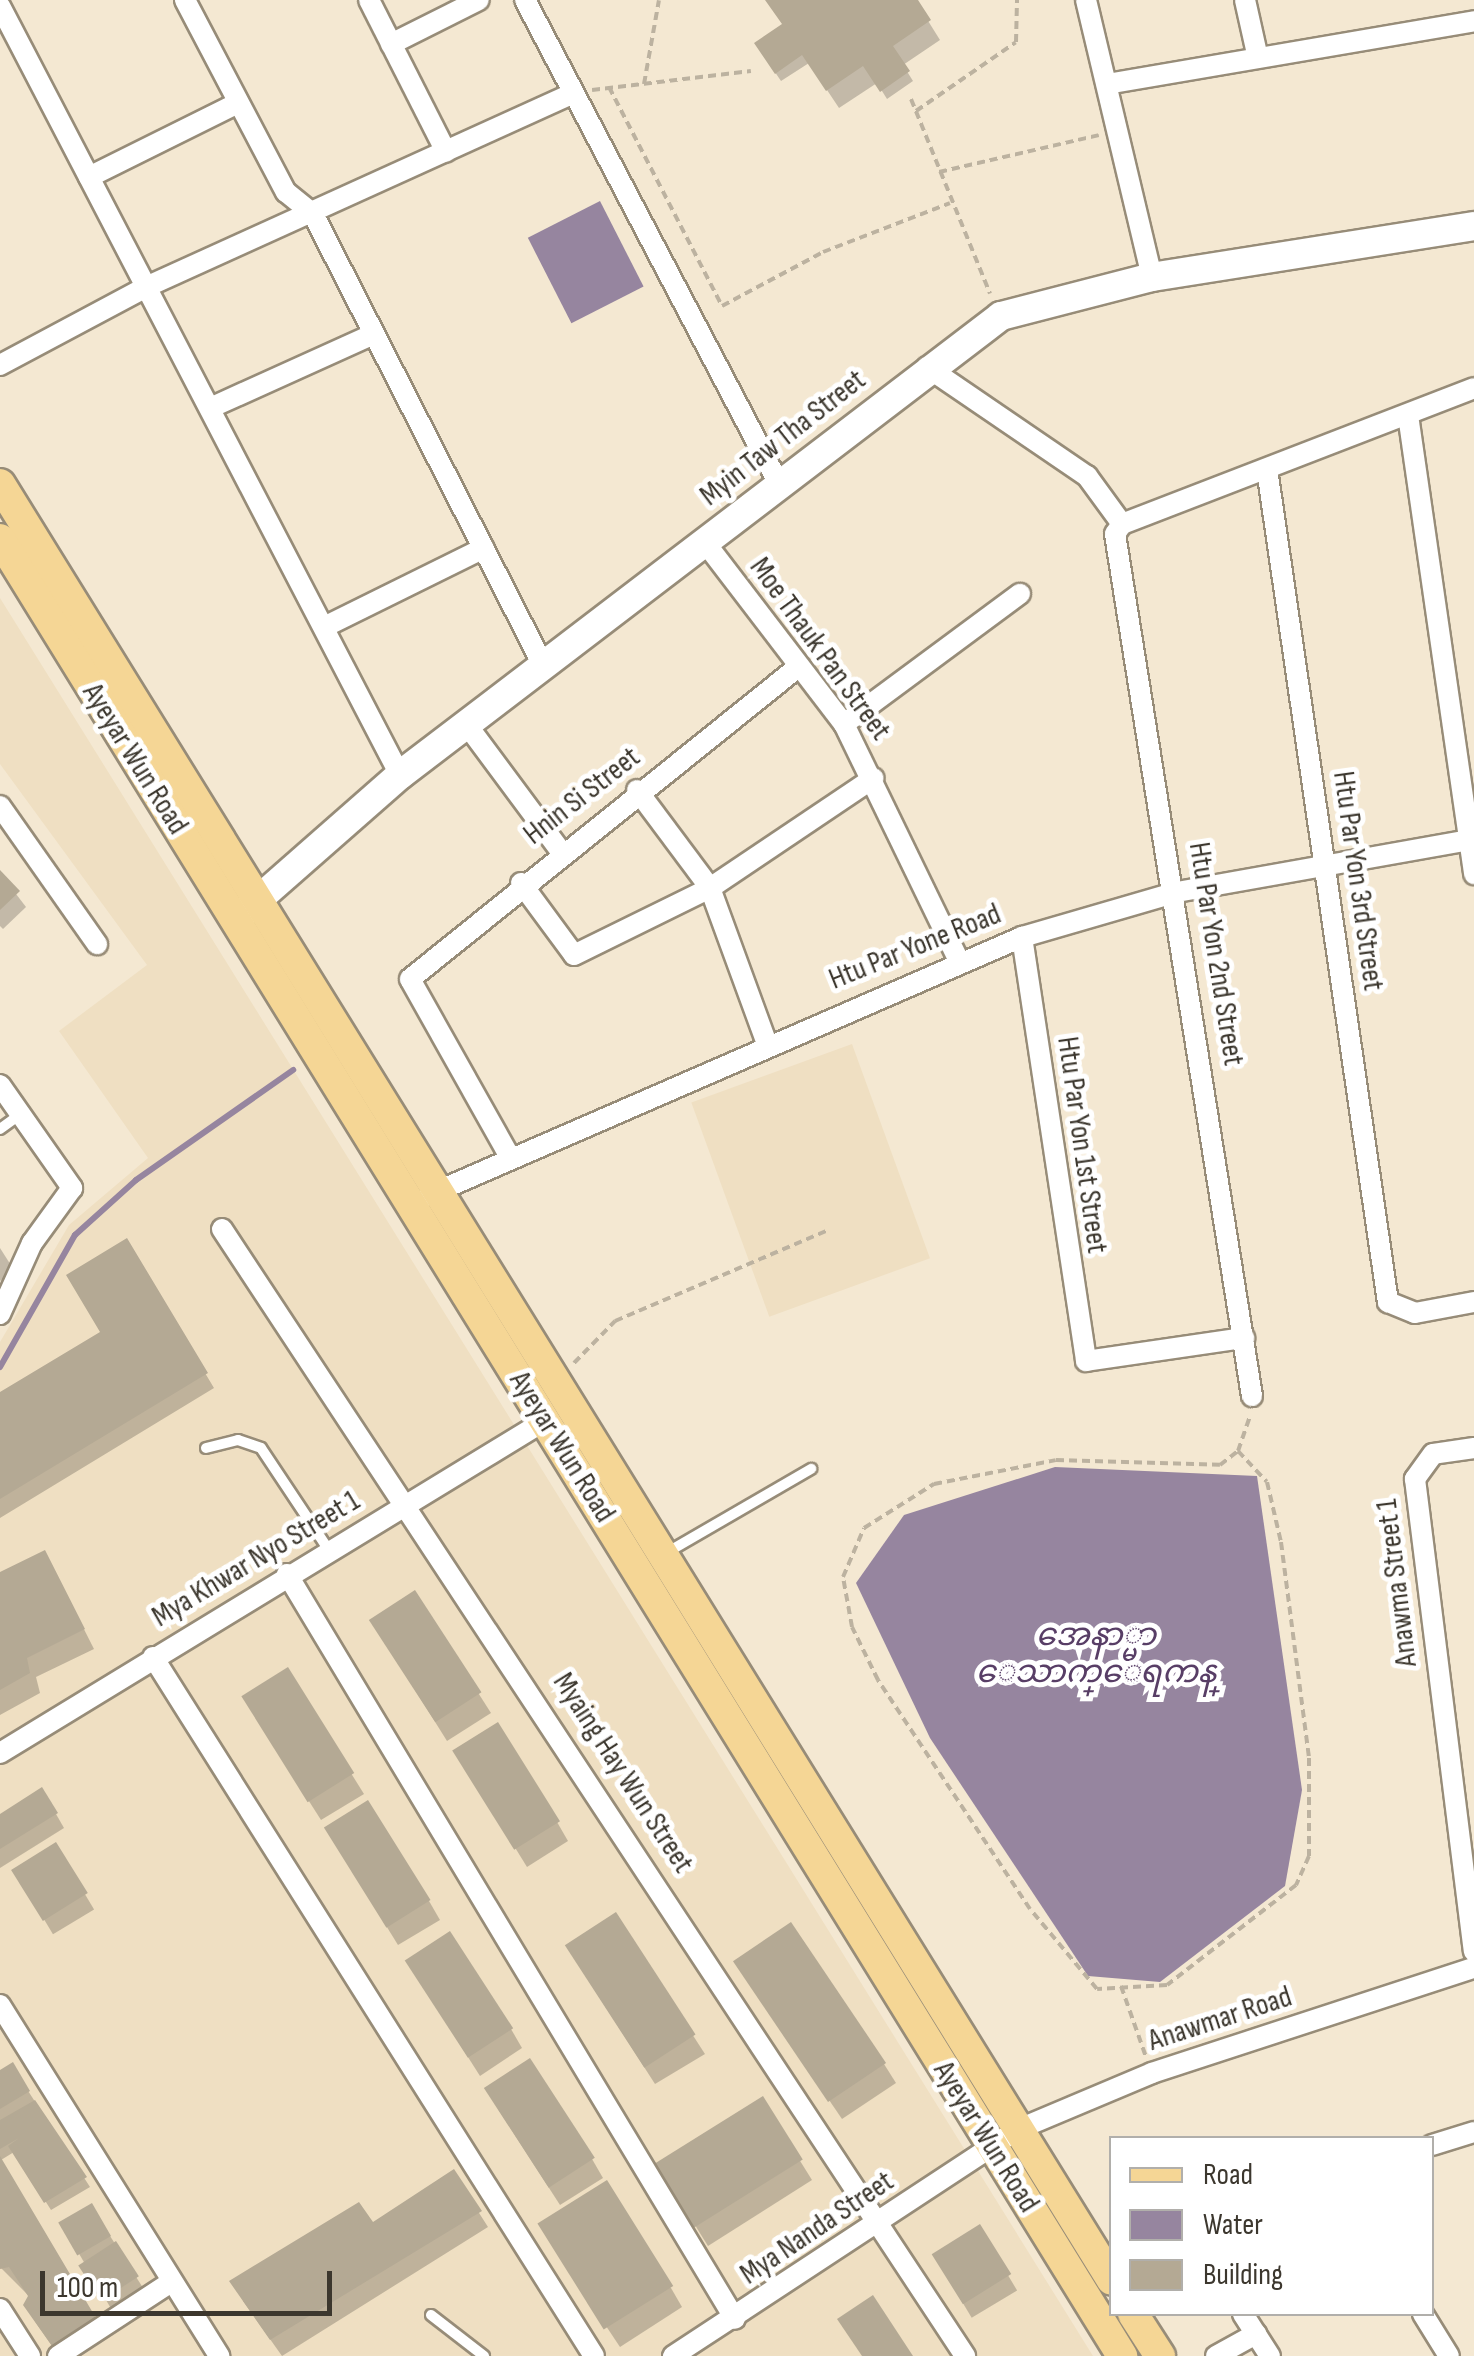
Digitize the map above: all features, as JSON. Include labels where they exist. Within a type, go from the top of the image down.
[{"type":"main road","name":"Myin Taw Tha Street","points":[[246,910],[400,775],[927,367],[1000,316],[1152,276],[1474,226]]},
{"type":"main road","name":"Ayeyar Wun Road","points":[[0,484],[12,552],[246,910],[421,1200],[556,1405],[665,1554],[1019,2129],[1107,2264]]},
{"type":"main road","name":"Ayeyar Wun Road","points":[[556,1405],[992,2146],[1122,2356]]},
{"type":"main road","points":[[1134,2316],[1160,2356]]},
{"type":"street","points":[[186,0],[236,104],[286,192],[312,214],[544,665]]},
{"type":"street","points":[[369,0],[446,152]]},
{"type":"street","points":[[391,44],[479,0]]},
{"type":"street","points":[[525,0],[778,482]]},
{"type":"street","points":[[1086,0],[1152,276]]},
{"type":"street","points":[[1244,0],[1258,58]]},
{"type":"street","points":[[0,6],[400,775]]},
{"type":"street","points":[[1108,84],[1474,21]]},
{"type":"street","points":[[0,365],[146,287],[573,93]]},
{"type":"street","points":[[89,176],[236,104]]},
{"type":"street","points":[[210,408],[374,334]]},
{"type":"street","points":[[927,367],[1086,476],[1122,524],[1474,388]]},
{"type":"street","points":[[1408,415],[1472,839],[1474,874]]},
{"type":"street","name":"Htu Par Yon 3rd Street","points":[[1267,469],[1388,1302],[1415,1312],[1474,1302]]},
{"type":"street","name":"Htu Par Yon 2nd Street","points":[[1122,524],[1115,534],[1177,892],[1252,1396]]},
{"type":"street","name":"Moe Thauk Pan Street","points":[[704,542],[844,724],[874,778],[958,959]]},
{"type":"street","points":[[324,628],[484,548]]},
{"type":"street","points":[[844,724],[1020,594]]},
{"type":"street","name":"Hnin Si Street","points":[[511,1159],[410,979],[560,850],[798,667]]},
{"type":"street","points":[[467,725],[560,850]]},
{"type":"street","points":[[522,884],[574,955],[710,888],[874,778]]},
{"type":"street","points":[[638,790],[710,888],[766,1042]]},
{"type":"street","points":[[0,806],[97,944]]},
{"type":"street","name":"Htu Par Yone Road","points":[[421,1200],[766,1042],[958,959],[1022,937],[1177,892],[1472,839]]},
{"type":"street","name":"Htu Par Yon 1st Street","points":[[1022,937],[1086,1360],[1244,1338]]},
{"type":"street","points":[[0,1084],[65,1172],[72,1188],[32,1243],[0,1314]]},
{"type":"street","name":"Myaing Hay Wun Street","points":[[222,1229],[408,1502],[882,2222],[965,2356]]},
{"type":"street","name":"Mya Khwar Nyo Street 1","points":[[0,1752],[408,1502],[556,1405]]},
{"type":"street","name":"Anawma Street 1","points":[[1474,1448],[1432,1454],[1415,1479],[1474,1952]]},
{"type":"street","points":[[287,1574],[734,2319]]},
{"type":"street","points":[[153,1657],[594,2356]]},
{"type":"street","name":"Anawmar Road","points":[[992,2146],[1019,2129],[1152,2072],[1474,1968]]},
{"type":"street","points":[[0,2005],[219,2356]]},
{"type":"street","points":[[1434,2144],[1474,2132]]},
{"type":"street","name":"Mya Nanda Street","points":[[673,2356],[992,2146]]},
{"type":"street","points":[[58,2356],[172,2282]]},
{"type":"street","points":[[0,2309],[30,2356]]},
{"type":"street","points":[[1244,2316],[1270,2356]]},
{"type":"street","points":[[1424,2316],[1450,2356]]},
{"type":"street","points":[[1216,2356],[1256,2334]]},
{"type":"lane","points":[[0,1129],[22,1113]]},
{"type":"lane","points":[[206,1448],[238,1440],[261,1448],[328,1549]]},
{"type":"lane","points":[[665,1554],[811,1468]]},
{"type":"lane","points":[[431,2314],[484,2356]]},
{"type":"path","points":[[644,84],[659,0]]},
{"type":"path","points":[[916,111],[1016,42],[1017,0]]},
{"type":"path","points":[[573,93],[751,71]]},
{"type":"path","points":[[608,88],[722,306],[823,252],[950,203]]},
{"type":"path","points":[[910,99],[1000,316]]},
{"type":"path","points":[[939,172],[1118,130]]},
{"type":"path","points":[[556,1405],[616,1321],[828,1230]]},
{"type":"path","points":[[1238,1451],[1266,1482],[1281,1542],[1308,1758],[1309,1856],[1296,1886],[1180,1976],[1096,1989],[1030,1909],[878,1680],[852,1628],[843,1577],[864,1528],[934,1484],[1056,1460],[1220,1465],[1238,1451],[1252,1396]]},
{"type":"path","points":[[1120,1986],[1152,2072]]},
{"type":"shaded area","points":[[0,598],[1093,2356],[0,2356],[0,1342],[69,1225],[148,1158],[59,1031],[147,965],[0,764]]},
{"type":"shaded area","points":[[852,1044],[930,1258],[769,1317],[691,1102]]},
{"type":"water","points":[[600,201],[644,287],[571,323],[528,238]]},
{"type":"water","name":"အေနာ္မာ ေသာက္ေရကန္","points":[[1055,1467],[1257,1476],[1302,1790],[1285,1886],[1160,1982],[1088,1976],[930,1738],[856,1583],[904,1515]]},
{"type":"building","points":[[765,0],[918,0],[931,20],[893,46],[910,71],[880,92],[863,66],[826,91],[802,55],[775,74],[754,43],[782,24]]},
{"type":"building","points":[[0,870],[20,891],[0,910]]},
{"type":"building","points":[[127,1238],[208,1373],[0,1499],[0,1392],[100,1332],[66,1275]]},
{"type":"building","points":[[45,1550],[85,1629],[27,1658],[30,1673],[0,1690],[0,1572]]},
{"type":"building","points":[[415,1590],[481,1692],[435,1722],[369,1620]]},
{"type":"building","points":[[288,1667],[354,1773],[308,1802],[241,1696]]},
{"type":"building","points":[[498,1722],[560,1821],[514,1850],[452,1751]]},
{"type":"building","points":[[42,1787],[58,1813],[0,1849],[0,1814]]},
{"type":"building","points":[[368,1800],[431,1900],[386,1928],[324,1828]]},
{"type":"building","points":[[56,1842],[88,1893],[43,1921],[11,1870]]},
{"type":"building","points":[[616,1912],[696,2034],[644,2068],[565,1945]]},
{"type":"building","points":[[791,1922],[886,2063],[828,2102],[733,1961]]},
{"type":"building","points":[[450,1931],[513,2028],[468,2058],[405,1960]]},
{"type":"building","points":[[530,2058],[595,2158],[549,2188],[484,2088]]},
{"type":"building","points":[[13,2062],[30,2091],[0,2109],[0,2070]]},
{"type":"building","points":[[763,2096],[803,2160],[694,2227],[654,2164]]},
{"type":"building","points":[[35,2100],[87,2177],[44,2203],[8,2146],[19,2138],[0,2149],[0,2120]]},
{"type":"building","points":[[0,2156],[96,2318],[52,2346],[23,2305],[28,2296],[9,2267],[0,2269]]},
{"type":"building","points":[[454,2169],[482,2211],[270,2340],[229,2281],[359,2202],[373,2222]]},
{"type":"building","points":[[607,2180],[673,2286],[604,2329],[537,2223]]},
{"type":"building","points":[[92,2203],[111,2236],[77,2255],[58,2222]]},
{"type":"building","points":[[980,2224],[1011,2274],[963,2304],[932,2254]]},
{"type":"building","points":[[116,2241],[139,2276],[101,2301],[78,2266]]},
{"type":"building","points":[[873,2295],[913,2356],[862,2356],[837,2319]]},
{"type":"waterway","points":[[0,1367],[75,1235],[136,1180],[293,1070]]}]
